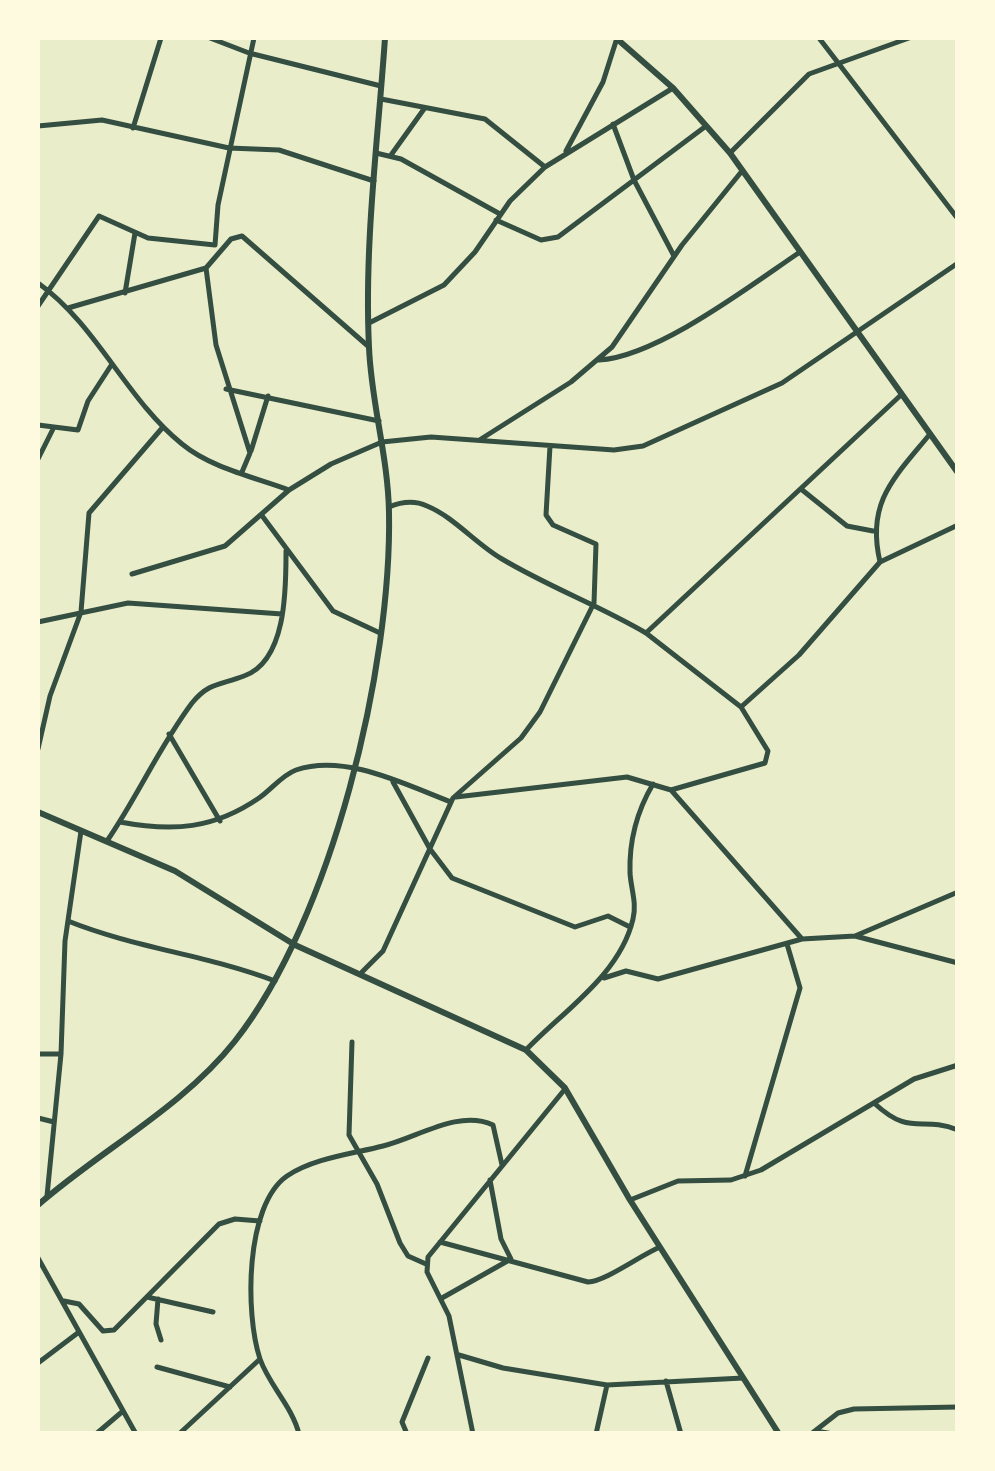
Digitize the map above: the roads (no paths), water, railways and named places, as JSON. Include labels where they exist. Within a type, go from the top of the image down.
[{"type":"street","points":[[133,128],[161,38]]},
{"type":"street","points":[[210,38],[381,86]]},
{"type":"street","points":[[215,255],[230,148],[254,38]]},
{"type":"street","points":[[38,1205],[222,1057],[295,945],[352,767],[382,634],[389,506],[368,347],[384,38]]},
{"type":"street","points":[[565,153],[603,82],[617,38],[673,88],[730,153],[958,473]]},
{"type":"street","points":[[819,38],[958,219]]},
{"type":"street","points":[[730,153],[798,82],[816,70],[840,66],[909,38]]},
{"type":"street","points":[[958,78],[958,126]]},
{"type":"street","points":[[368,322],[428,295],[453,278],[498,217],[545,167],[673,88]]},
{"type":"street","points":[[381,99],[485,119],[545,167]]},
{"type":"street","points":[[391,155],[424,109]]},
{"type":"street","points":[[38,126],[102,120],[230,148],[294,153],[374,181]]},
{"type":"street","points":[[613,124],[634,180],[674,256]]},
{"type":"street","points":[[376,154],[391,155],[541,240],[558,237],[706,126]]},
{"type":"street","points":[[478,440],[599,360],[742,170]]},
{"type":"street","points":[[38,306],[99,216],[135,234],[215,245]]},
{"type":"street","points":[[125,293],[135,234]]},
{"type":"street","points":[[68,308],[206,268],[231,238],[249,237],[306,296],[368,347]]},
{"type":"street","points":[[599,360],[619,358],[711,314],[800,252]]},
{"type":"street","points":[[132,574],[225,546],[289,490],[331,464],[382,442],[431,437],[614,450],[643,446],[782,383],[958,264]]},
{"type":"street","points":[[206,268],[211,320],[226,389],[250,454]]},
{"type":"street","points":[[38,283],[68,308],[163,427],[197,455],[289,490]]},
{"type":"street","points":[[38,425],[78,430],[88,401],[112,364]]},
{"type":"street","points":[[226,389],[379,422]]},
{"type":"street","points":[[646,633],[701,577],[902,394]]},
{"type":"street","points":[[242,472],[268,396]]},
{"type":"street","points":[[38,459],[54,427]]},
{"type":"street","points":[[38,749],[50,696],[80,612],[89,513],[163,427]]},
{"type":"street","points":[[880,562],[873,531],[890,485],[930,434]]},
{"type":"street","points":[[362,972],[382,951],[452,800],[532,725],[594,603],[596,544],[553,525],[546,516],[550,446]]},
{"type":"street","points":[[801,489],[847,526],[873,531]]},
{"type":"street","points":[[389,506],[412,503],[430,508],[493,554],[557,592],[594,603],[646,633],[741,707],[768,759],[671,790]]},
{"type":"street","points":[[263,516],[333,611],[382,634]]},
{"type":"street","points":[[741,707],[800,655],[880,562],[958,525]]},
{"type":"street","points":[[107,842],[169,734],[212,682],[245,676],[263,661],[282,614],[286,551]]},
{"type":"street","points":[[38,622],[138,603],[282,614]]},
{"type":"street","points":[[169,734],[220,821]]},
{"type":"street","points":[[120,822],[180,828],[220,821],[293,772],[352,767],[452,800],[627,777],[671,790],[802,939]]},
{"type":"street","points":[[393,781],[430,849],[460,884],[575,928],[608,916],[630,927]]},
{"type":"street","points":[[526,1050],[600,980],[630,927],[635,901],[630,874],[633,834],[640,806],[654,783]]},
{"type":"street","points":[[38,812],[175,871],[295,945],[362,972],[526,1050],[565,1088],[630,1200],[779,1434]]},
{"type":"street","points":[[47,1196],[61,1054],[68,920],[81,831]]},
{"type":"street","points":[[855,936],[958,892]]},
{"type":"street","points":[[68,920],[113,940],[178,950],[275,980]]},
{"type":"street","points":[[600,980],[626,971],[658,980],[802,939],[855,936],[958,963]]},
{"type":"street","points":[[745,1176],[800,988],[788,944]]},
{"type":"street","points":[[352,1042],[347,1116],[358,1152],[377,1184],[408,1256],[426,1264],[442,1298],[473,1434]]},
{"type":"street","points":[[38,1054],[61,1054]]},
{"type":"street","points":[[630,1200],[678,1180],[745,1176],[776,1163],[914,1079],[958,1064]]},
{"type":"street","points":[[426,1264],[565,1088]]},
{"type":"street","points":[[874,1104],[893,1121],[908,1126],[940,1124],[958,1130]]},
{"type":"street","points":[[38,1118],[55,1122]]},
{"type":"street","points":[[298,1433],[260,1359],[251,1276],[260,1221],[275,1186],[289,1175],[358,1152],[478,1119],[492,1124],[502,1165]]},
{"type":"street","points":[[490,1180],[502,1239],[511,1259]]},
{"type":"street","points":[[64,1301],[80,1304],[103,1331],[114,1330],[219,1224],[235,1219],[260,1221]]},
{"type":"street","points":[[440,1242],[588,1282],[600,1281],[627,1261],[660,1247]]},
{"type":"street","points":[[38,1258],[136,1434]]},
{"type":"street","points":[[442,1298],[511,1259]]},
{"type":"street","points":[[146,1297],[213,1312]]},
{"type":"street","points":[[158,1299],[160,1340]]},
{"type":"street","points":[[38,1363],[80,1331]]},
{"type":"street","points":[[457,1354],[503,1368],[608,1385],[743,1378]]},
{"type":"street","points":[[407,1434],[402,1422],[428,1358]]},
{"type":"street","points":[[179,1434],[260,1359]]},
{"type":"street","points":[[157,1367],[230,1388]]},
{"type":"street","points":[[666,1381],[681,1434]]},
{"type":"street","points":[[596,1434],[608,1385]]},
{"type":"street","points":[[814,1432],[838,1412],[854,1409],[958,1407]]},
{"type":"street","points":[[96,1434],[123,1411]]},
{"type":"street","points":[[814,1432],[833,1434]]}]
